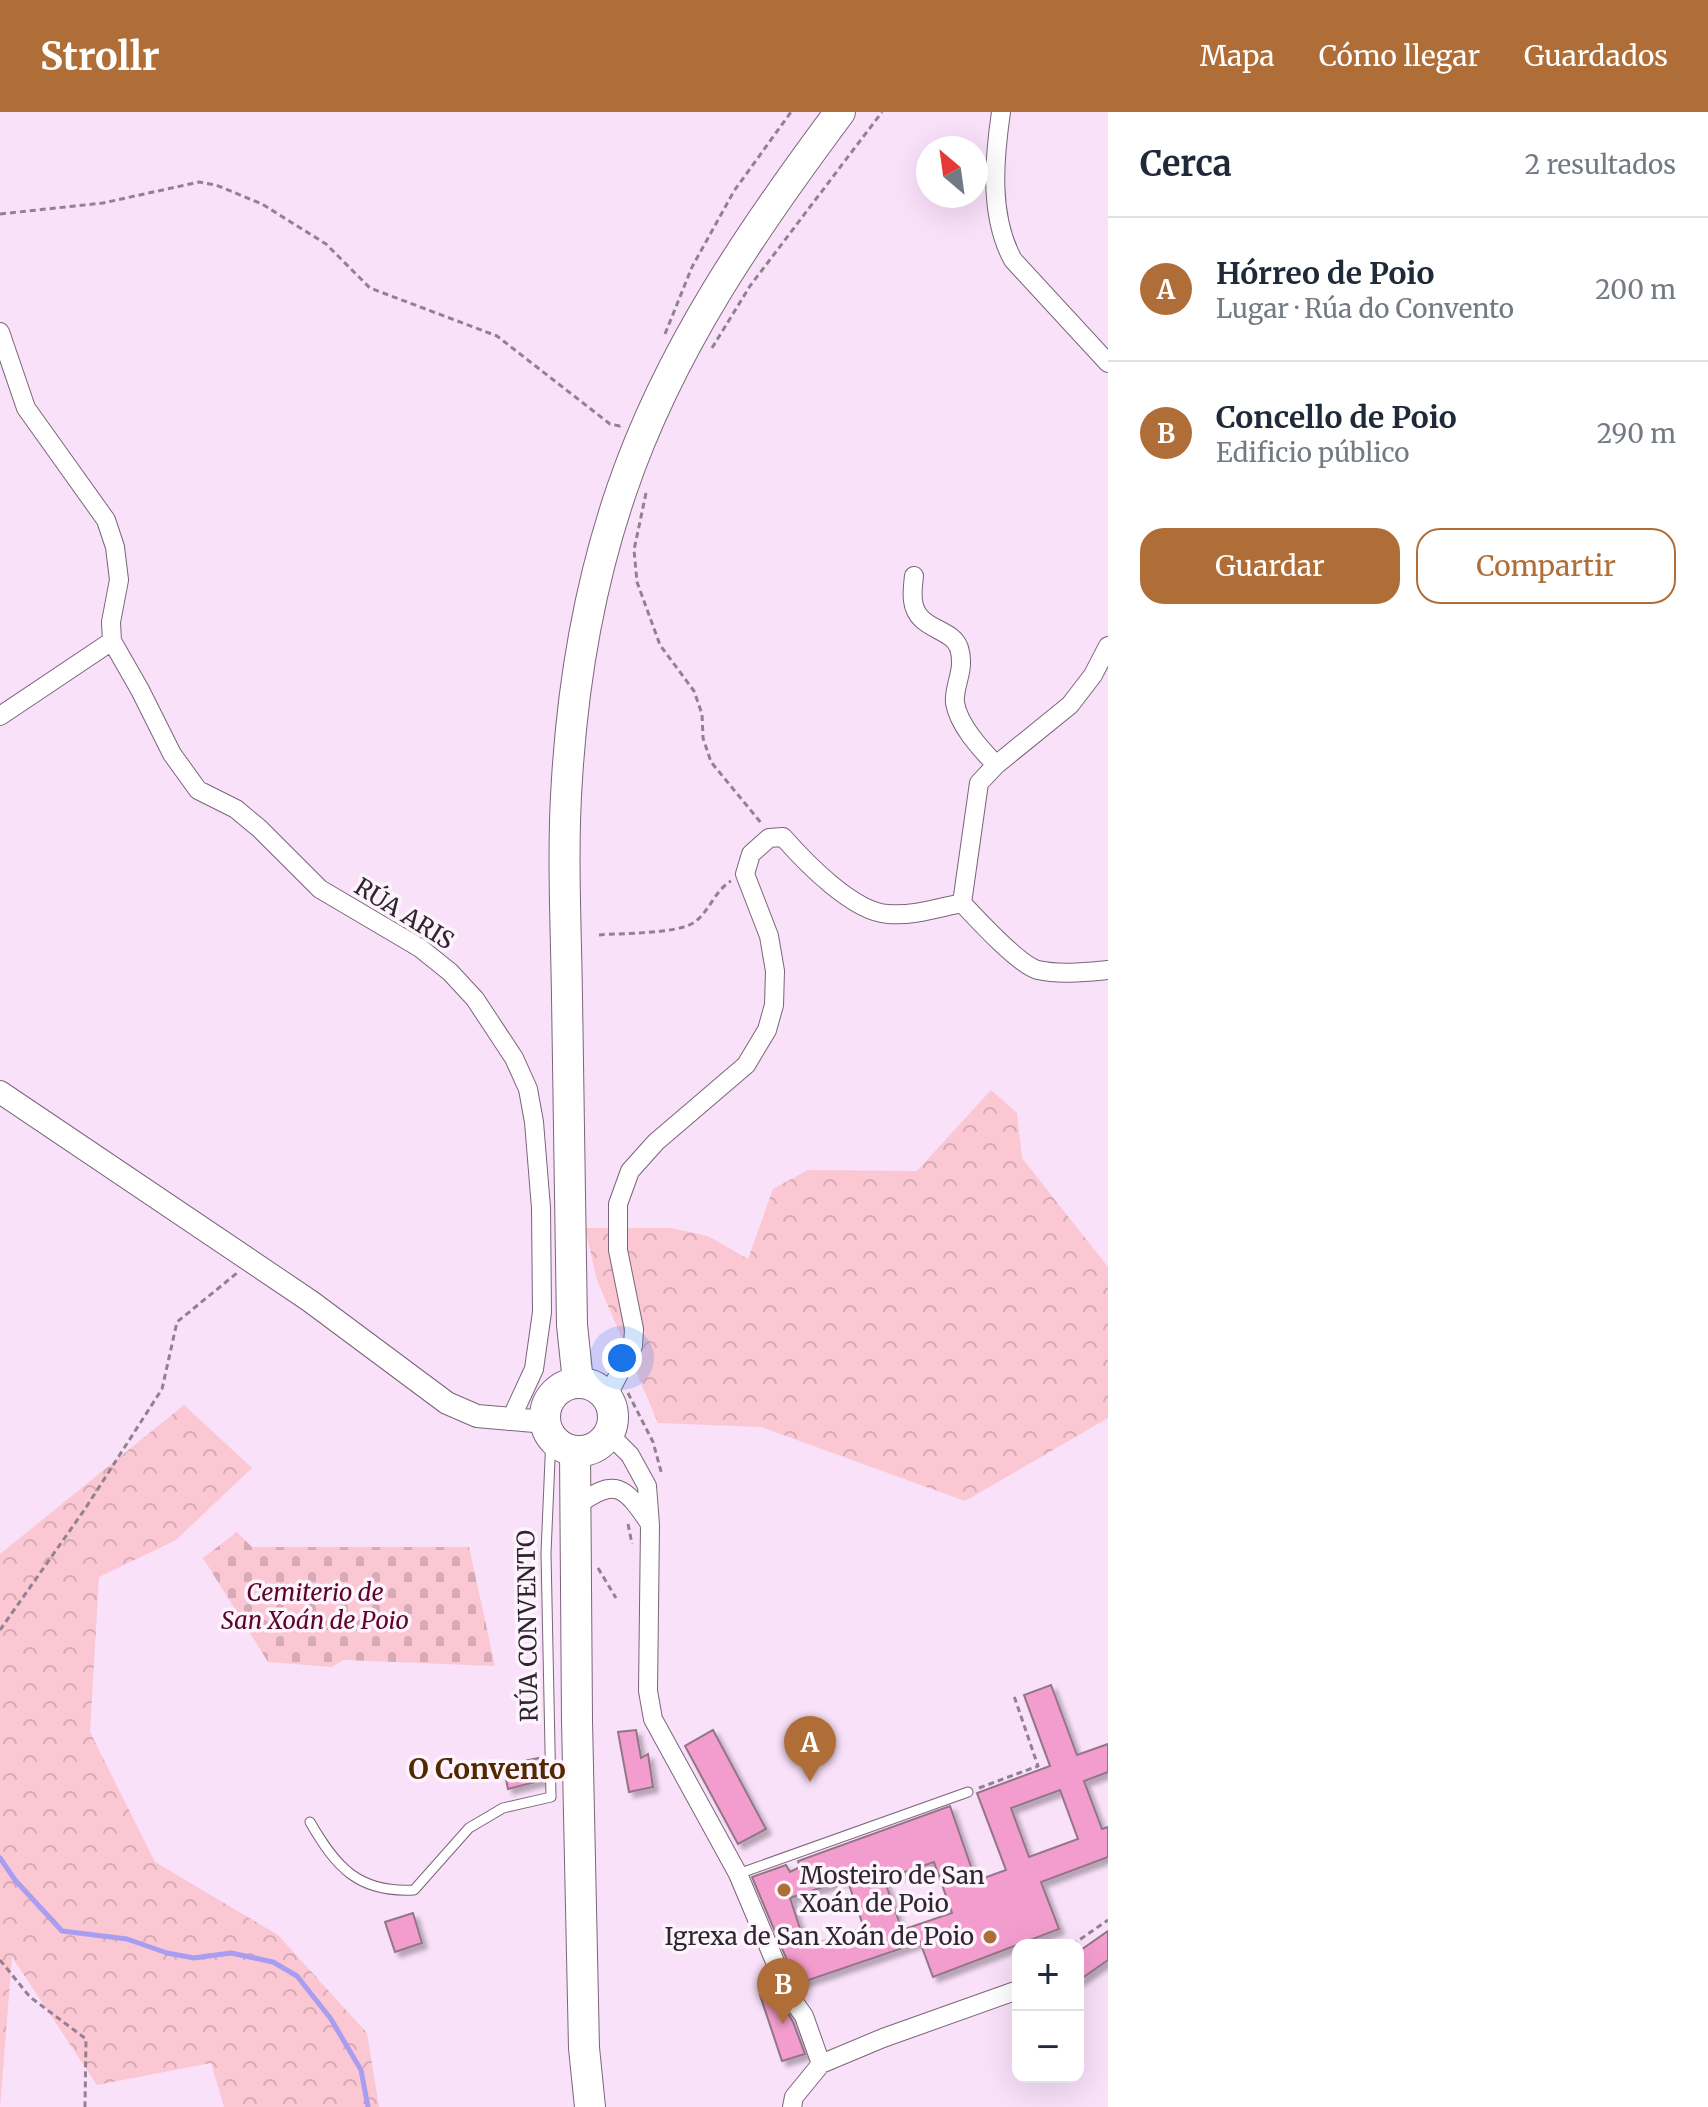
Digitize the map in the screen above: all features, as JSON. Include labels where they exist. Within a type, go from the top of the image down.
[{"type":"highway","points":[[578,1382],[572,1325],[567,781],[577,674],[596,577],[622,489],[657,402],[696,322],[754,229],[840,112]]},
{"type":"highway","points":[[557,1436],[595,1447],[609,1434],[614,1415],[600,1389],[578,1382],[557,1391],[550,1400],[557,1436],[575,1507],[584,2048],[590,2107]]},
{"type":"street","points":[[1001,112],[994,160],[1004,242],[1013,260],[1108,363]]},
{"type":"street","points":[[0,332],[26,408],[106,520],[115,547],[119,580],[111,622],[112,641],[0,716]]},
{"type":"street","points":[[914,576],[913,603],[919,615],[932,628],[952,636],[959,645],[962,670],[955,701],[979,746],[996,765]]},
{"type":"street","name":"RÚA ARIS","points":[[112,641],[172,754],[198,790],[236,809],[320,889],[420,948],[450,972],[475,999],[514,1058],[528,1089],[534,1122],[541,1208],[542,1312],[534,1369],[510,1421]]},
{"type":"street","points":[[962,903],[979,783],[996,765],[1070,705],[1093,675],[1108,646]]},
{"type":"street","points":[[607,1397],[633,1346],[634,1329],[618,1250],[618,1204],[630,1171],[656,1142],[746,1065],[767,1030],[774,1005],[775,971],[769,936],[745,874],[751,854],[769,838],[783,837],[830,884],[853,900],[885,914],[922,912],[962,903]]},
{"type":"street","points":[[962,903],[995,937],[1035,969],[1077,973],[1108,970]]},
{"type":"street","points":[[0,1092],[310,1301],[447,1403],[477,1416],[510,1421],[557,1436]]},
{"type":"street","points":[[609,1434],[630,1455],[647,1486],[650,1525],[650,1706],[661,1735],[738,1874],[789,1995],[804,2016],[821,2064]]},
{"type":"street","points":[[575,1507],[594,1493],[606,1488],[617,1489],[628,1494],[650,1525]]},
{"type":"street","points":[[792,2107],[794,2097],[821,2064],[883,2038],[1012,1992]]},
{"type":"lane","name":"RÚA CONVENTO","points":[[310,1822],[330,1856],[349,1873],[379,1889],[414,1890],[469,1828],[503,1808],[551,1797],[546,1553],[557,1436]]},
{"type":"lane","points":[[738,1874],[968,1792]]},
{"type":"path","points":[[665,333],[692,267],[734,191],[791,112]]},
{"type":"path","points":[[712,348],[750,286],[882,112]]},
{"type":"path","points":[[0,214],[103,203],[199,182],[216,185],[262,204],[326,244],[370,288],[497,336],[610,424],[620,426],[629,416]]},
{"type":"path","points":[[647,488],[634,550],[637,582],[660,645],[694,691],[702,714],[703,738],[711,762],[759,819],[769,838]]},
{"type":"path","points":[[599,935],[667,930],[693,923],[722,886],[745,874]]},
{"type":"path","points":[[0,1630],[85,1509],[162,1389],[177,1322],[251,1261]]},
{"type":"path","points":[[626,1516],[633,1548]]},
{"type":"path","points":[[968,1792],[1038,1766],[1014,1696]]},
{"type":"path","points":[[1081,1939],[1108,1920]]},
{"type":"path","points":[[0,1960],[30,1997],[86,2039],[85,2107]]},
{"type":"green space","points":[[991,1090],[1017,1113],[1022,1158],[1108,1267],[1108,1418],[965,1501],[761,1427],[658,1423],[597,1280],[585,1228],[671,1228],[708,1236],[748,1259],[773,1189],[808,1170],[917,1171]]},
{"type":"green space","points":[[184,1405],[252,1468],[176,1540],[99,1577],[90,1732],[155,1862],[278,1935],[367,2033],[379,2107],[224,2107],[211,2063],[97,2085],[12,1957],[0,2107],[0,1554]]},
{"type":"green space","name":"Cemiterio de San Xoán de Poio","points":[[237,1532],[252,1547],[469,1547],[495,1666],[343,1660],[332,1667],[268,1662],[203,1558]]},
{"type":"building","points":[[1051,1685],[1077,1755],[1108,1744],[1108,1772],[1084,1781],[1102,1829],[1108,1827],[1108,1857],[1041,1882],[1059,1929],[1033,1939],[1012,1939],[1012,1947],[933,1977],[920,1942],[797,1984],[752,1877],[786,1865],[790,1872],[800,1867],[798,1861],[950,1806],[976,1881],[1006,1870],[977,1793],[1050,1766],[1024,1695]],"holes":[[[1060,1790],[1078,1839],[1029,1857],[1011,1808]],[[934,1862],[952,1913],[902,1930],[884,1879]],[[847,1879],[864,1928],[806,1947],[790,1898]]]},
{"type":"building","points":[[636,1730],[641,1758],[648,1754],[653,1787],[629,1792],[618,1732]]},
{"type":"building","points":[[713,1730],[766,1829],[738,1844],[685,1746]]},
{"type":"building","points":[[539,1758],[543,1780],[508,1789],[503,1765]]},
{"type":"building","points":[[413,1913],[422,1943],[395,1952],[385,1922]]},
{"type":"building","points":[[1108,1931],[1108,1960],[1084,1977],[1084,1948]]},
{"type":"building","points":[[774,1990],[793,2022],[805,2054],[782,2061],[760,1995]]},
{"type":"waterway","points":[[0,1858],[15,1880],[62,1931],[127,1939],[167,1953],[194,1958],[231,1953],[273,1962],[297,1976],[331,2019],[361,2070],[368,2107]]},
{"type":"place","name":"Hórreo de Poio","points":[[810,1782]]},
{"type":"place","name":"Mosteiro de San Xoán de Poio","points":[[784,1890]]},
{"type":"place","name":"Igrexa de San Xoán de Poio","points":[[990,1937]]},
{"type":"place","name":"Concello de Poio","points":[[783,2024]]},
{"type":"district","name":"O Convento","points":[[487,1769]]}]
